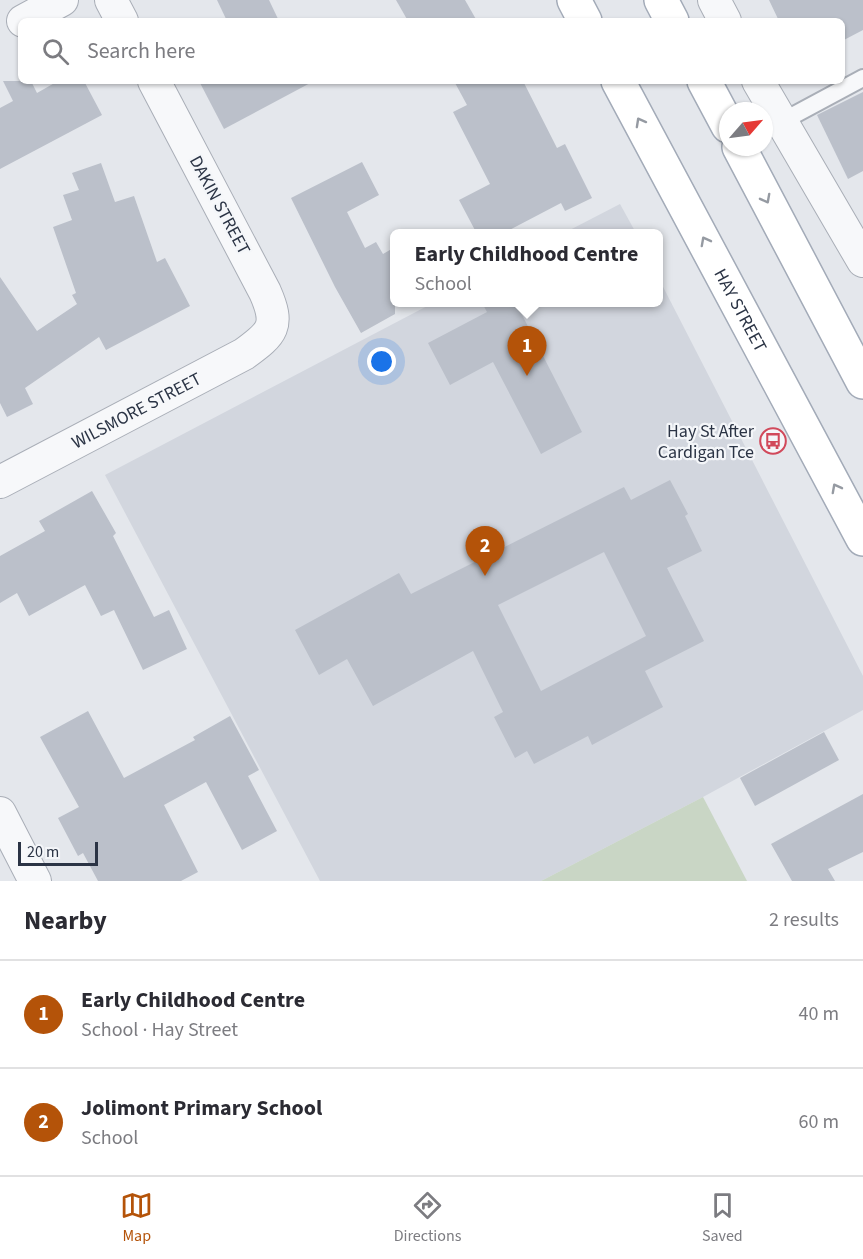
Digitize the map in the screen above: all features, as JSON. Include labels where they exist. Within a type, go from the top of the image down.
[{"type":"main road","points":[[574,0],[583,18]]},
{"type":"main road","points":[[661,0],[670,18]]},
{"type":"main road","name":"HAY STREET","points":[[620,84],[863,539]]},
{"type":"main road","points":[[706,84],[719,109]]},
{"type":"main road","points":[[744,156],[863,382]]},
{"type":"street","points":[[28,18],[62,0]]},
{"type":"street","points":[[111,0],[120,18]]},
{"type":"street","points":[[714,0],[724,18]]},
{"type":"street","points":[[0,33],[18,23]]},
{"type":"street","name":"DAKIN STREET","points":[[156,84],[266,292],[274,317],[270,332]]},
{"type":"street","points":[[760,84],[863,261]]},
{"type":"street","name":"WILSMORE STREET","points":[[0,482],[244,354],[270,332]]},
{"type":"street","points":[[0,813],[35,881]]},
{"type":"lane","points":[[781,122],[863,78]]},
{"type":"shaded area","points":[[620,204],[634,229],[572,229]]},
{"type":"shaded area","points":[[663,287],[863,676],[863,710],[541,881],[320,881],[105,475],[425,307],[663,307]]},
{"type":"green space","points":[[703,797],[747,881],[541,881]]},
{"type":"building","points":[[217,0],[269,0],[278,18],[226,18]]},
{"type":"building","points":[[396,0],[465,0],[475,18],[406,18]]},
{"type":"building","points":[[769,0],[863,0],[863,30],[845,39],[845,18],[778,18]]},
{"type":"building","points":[[3,81],[32,84],[37,93],[53,84],[86,84],[102,115],[0,169],[0,108],[13,101]]},
{"type":"building","points":[[201,84],[308,84],[224,129]]},
{"type":"building","points":[[456,84],[525,84],[557,148],[565,144],[592,198],[565,211],[561,203],[512,229],[474,229],[459,200],[490,184],[453,112],[467,105]]},
{"type":"building","points":[[863,92],[863,171],[848,179],[817,115]]},
{"type":"building","points":[[362,162],[379,195],[347,212],[365,248],[376,242],[383,254],[390,250],[390,307],[395,307],[395,314],[361,333],[335,287],[291,198]]},
{"type":"building","points":[[101,163],[115,202],[134,196],[157,262],[165,258],[190,306],[106,350],[99,337],[25,388],[33,404],[7,417],[0,403],[0,277],[37,331],[77,304],[72,295],[76,293],[53,227],[72,220],[63,195],[79,190],[72,173]]},
{"type":"building","points":[[484,307],[518,307],[582,432],[541,454],[493,362],[450,385],[428,343],[487,312]]},
{"type":"building","points":[[670,480],[688,514],[685,516],[702,551],[667,568],[704,641],[645,671],[663,707],[592,745],[588,736],[534,764],[527,751],[515,758],[494,717],[503,712],[473,651],[373,706],[347,659],[319,675],[295,630],[399,573],[411,594],[624,487],[631,500]],"holes":[[[604,552],[646,636],[541,691],[498,605]]]},
{"type":"building","points":[[92,491],[116,533],[113,536],[154,617],[169,610],[187,649],[143,670],[114,610],[101,616],[85,585],[29,616],[17,593],[0,603],[0,556],[45,531],[39,521]]},
{"type":"building","points":[[88,711],[124,778],[195,740],[193,737],[230,716],[259,770],[248,776],[277,831],[242,850],[206,782],[164,805],[198,872],[181,881],[98,881],[83,853],[78,856],[58,818],[79,807],[40,737]]},
{"type":"building","points":[[824,732],[839,760],[755,806],[740,778]]},
{"type":"building","points":[[863,794],[863,852],[828,869],[835,881],[792,881],[771,844]]},
{"type":"place","name":"Early Childhood Centre","points":[[527,376]]},
{"type":"place","name":"Hay St After Cardigan Tce","points":[[773,441]]},
{"type":"place","name":"Jolimont Primary School","points":[[485,576]]}]
